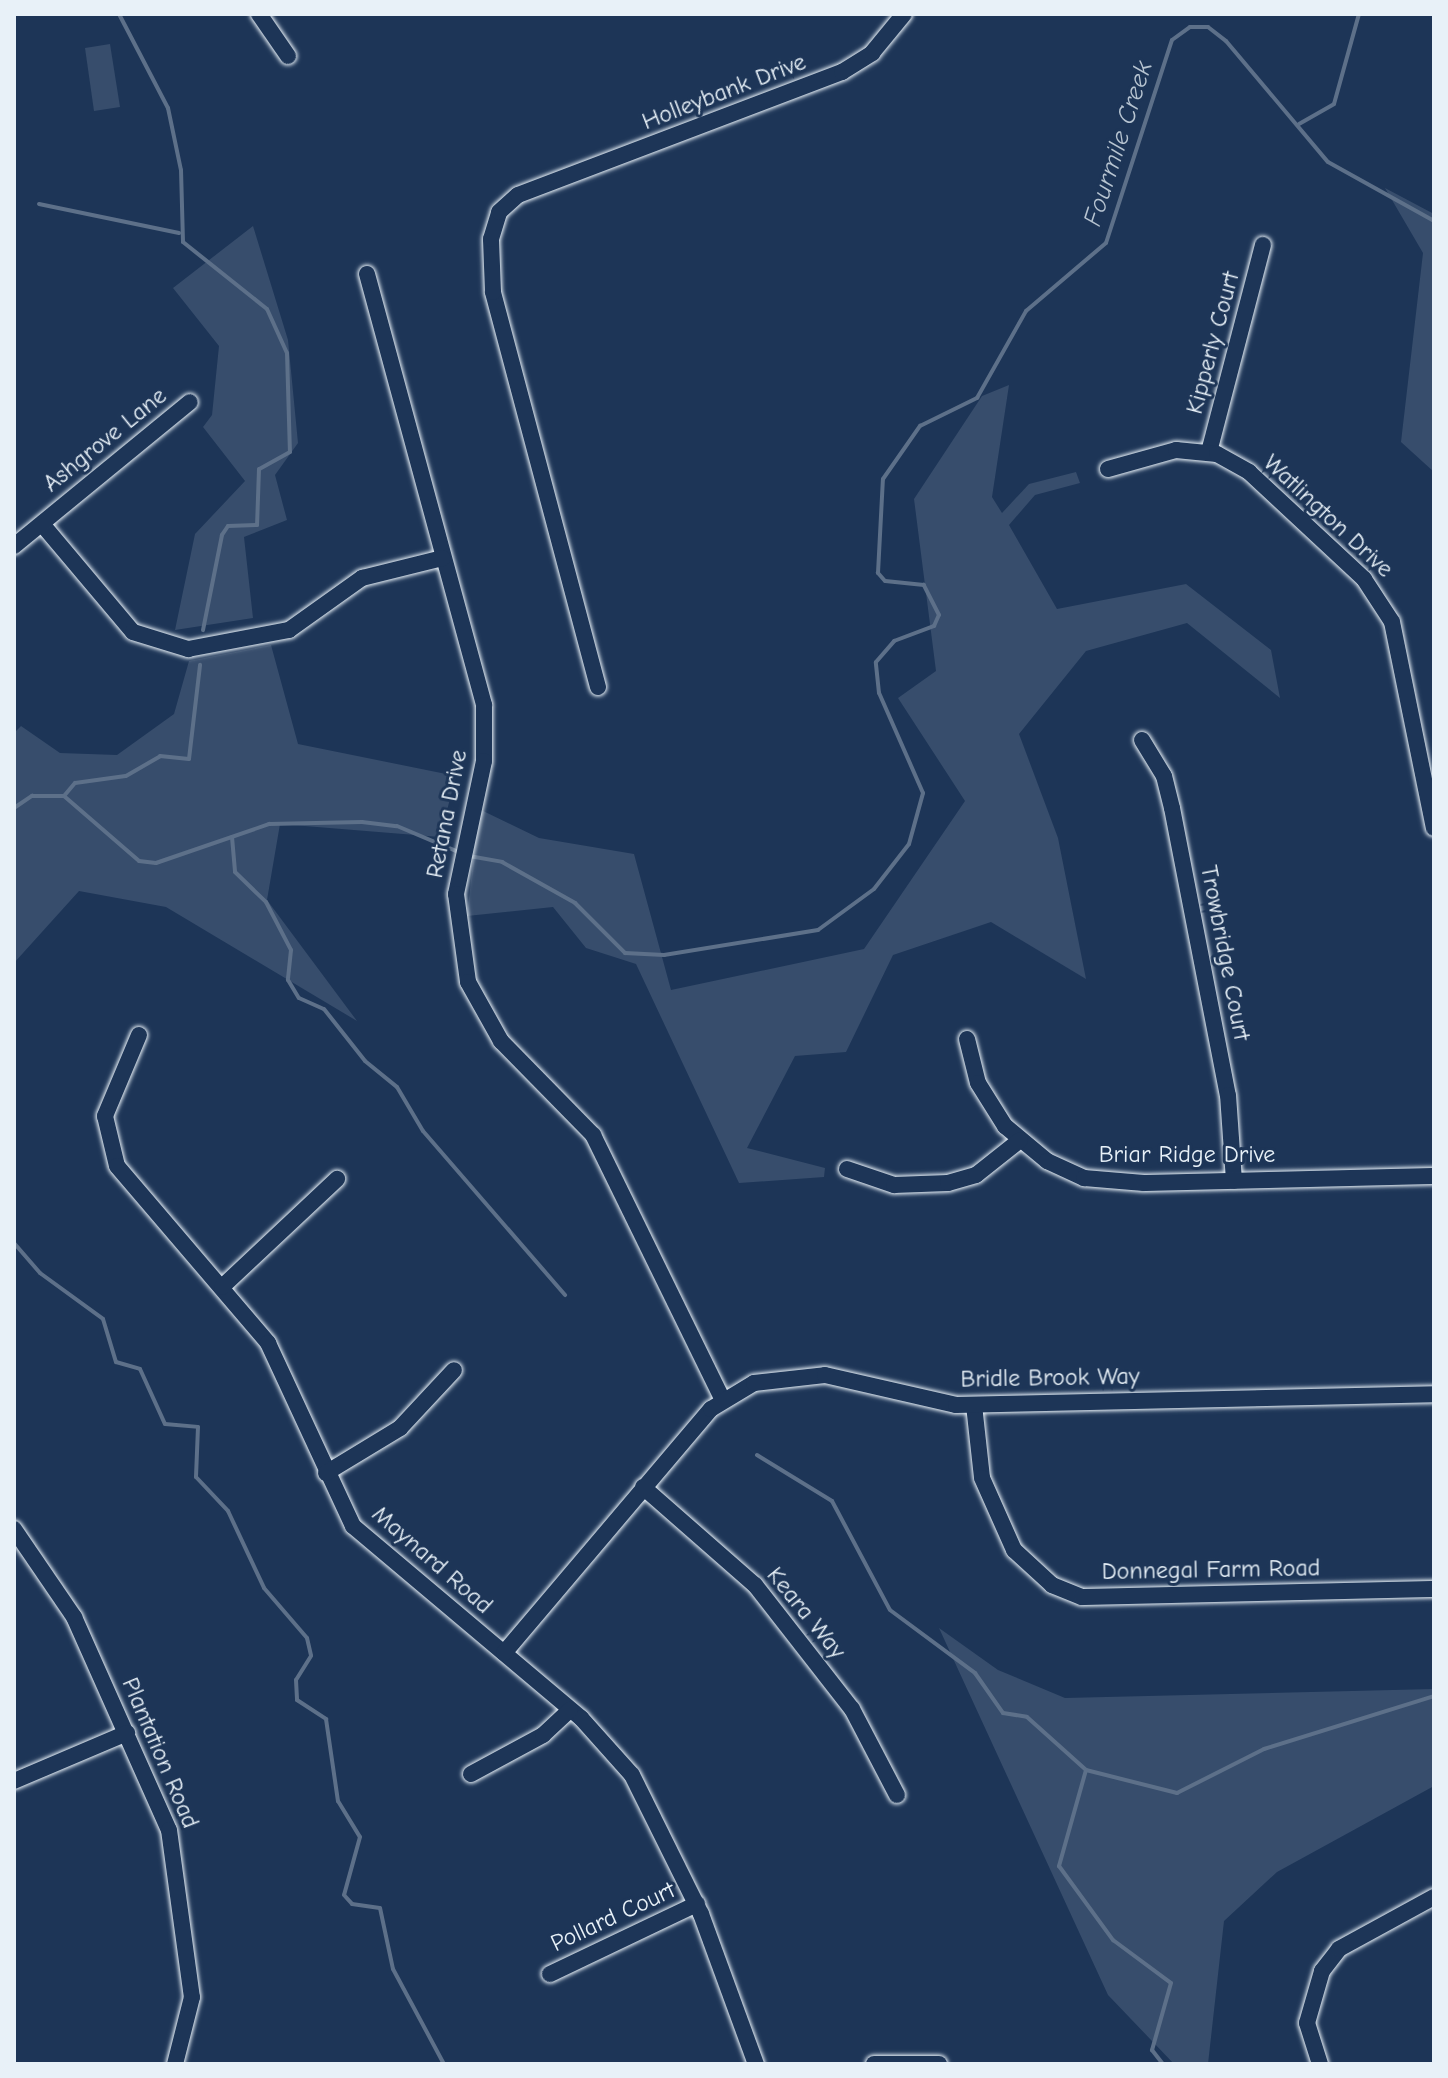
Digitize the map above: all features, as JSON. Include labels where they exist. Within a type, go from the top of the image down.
[{"type":"street","points":[[259,14],[288,56]]},
{"type":"street","name":"Holleybank Drive","points":[[598,687],[492,284],[499,212],[511,198],[543,189],[842,72],[872,53],[904,14]]},
{"type":"street","name":"Kipperly Court","points":[[1209,452],[1263,245]]},
{"type":"street","name":"Retana Drive","points":[[367,274],[484,705],[484,761],[458,871],[460,952],[476,1001],[501,1041],[593,1135],[722,1398]]},
{"type":"street","name":"Ashgrove Lane","points":[[14,546],[190,402]]},
{"type":"street","name":"Watlington Drive","points":[[1108,469],[1176,450],[1209,452],[1249,472],[1387,607],[1434,828]]},
{"type":"street","points":[[42,524],[133,632],[188,649],[289,630],[362,578],[443,558]]},
{"type":"street","name":"Trowbridge Court","points":[[1142,740],[1164,776],[1172,808],[1228,1095],[1234,1181]]},
{"type":"street","name":"Maynard Road","points":[[139,1035],[110,1095],[109,1144],[130,1184],[222,1287],[283,1368],[326,1473],[353,1526],[570,1710],[645,1794],[697,1904],[756,2064]]},
{"type":"street","name":"Briar Ridge Drive","points":[[967,1039],[978,1083],[1020,1140],[1047,1161],[1104,1182],[1434,1176]]},
{"type":"street","points":[[847,1169],[894,1185],[948,1183],[976,1175],[1020,1140]]},
{"type":"street","points":[[222,1287],[337,1179]]},
{"type":"street","points":[[326,1473],[400,1428],[454,1370]]},
{"type":"street","name":"Bridle Brook Way","points":[[504,1653],[722,1398],[777,1378],[825,1375],[974,1405],[1434,1394]]},
{"type":"street","name":"Donnegal Farm Road","points":[[974,1405],[982,1478],[1014,1550],[1062,1589],[1082,1597],[1434,1589]]},
{"type":"street","name":"Keara Way","points":[[643,1487],[755,1585],[852,1709],[897,1795]]},
{"type":"street","name":"Plantation Road","points":[[14,1529],[74,1617],[174,1847],[192,1997],[175,2064]]},
{"type":"street","points":[[471,1774],[543,1735],[570,1710]]},
{"type":"street","points":[[14,1781],[127,1733]]},
{"type":"street","points":[[1320,2064],[1307,2023],[1322,1971],[1339,1949],[1434,1897]]},
{"type":"street","name":"Pollard Court","points":[[550,1974],[697,1904]]},
{"type":"street","points":[[874,2064],[939,2064]]},
{"type":"shaded area","points":[[110,44],[120,107],[94,111],[85,48]]},
{"type":"shaded area","points":[[1385,188],[1434,214],[1434,472],[1401,442],[1423,253]]},
{"type":"shaded area","points":[[253,226],[288,340],[298,443],[275,475],[287,520],[244,537],[253,618],[175,630],[195,534],[245,481],[203,427],[212,415],[219,346],[173,288]]},
{"type":"shaded area","points":[[1009,385],[992,497],[1002,513],[1029,484],[1076,472],[1080,483],[1035,495],[1009,525],[1057,609],[1186,584],[1271,650],[1280,698],[1187,623],[1086,651],[1019,734],[1058,838],[1086,979],[991,922],[893,955],[846,1052],[795,1056],[747,1148],[825,1168],[824,1177],[739,1183],[636,964],[586,948],[553,907],[467,916],[479,809],[539,838],[634,854],[671,990],[864,949],[965,801],[898,698],[936,671],[914,499],[982,396]]},
{"type":"shaded area","points":[[271,645],[298,744],[456,776],[440,837],[280,824],[267,900],[357,1021],[166,907],[79,891],[14,963],[14,733],[21,726],[60,753],[117,755],[174,714],[189,661]]},
{"type":"shaded area","points":[[939,1628],[998,1670],[1065,1698],[1434,1689],[1434,1786],[1277,1872],[1224,1921],[1208,2064],[1174,2064],[1108,1995]]},
{"type":"waterway","points":[[119,14],[168,108],[181,170],[183,242],[267,309],[287,353],[290,452],[259,469],[257,525],[228,526],[222,535],[203,630]]},
{"type":"waterway","points":[[1299,124],[1334,104],[1359,14]]},
{"type":"waterway","name":"Fourmile Creek","points":[[469,856],[502,862],[575,903],[625,953],[664,955],[818,930],[874,889],[909,844],[923,793],[879,693],[876,662],[894,641],[934,626],[939,615],[924,585],[885,581],[878,573],[883,479],[920,426],[977,398],[1026,311],[1106,243],[1172,40],[1190,27],[1208,27],[1226,41],[1328,162],[1434,221]]},
{"type":"waterway","points":[[39,204],[179,233]]},
{"type":"waterway","points":[[64,796],[75,783],[126,776],[160,756],[189,759],[200,665]]},
{"type":"waterway","name":"Fourmile Creek","points":[[14,808],[32,796],[64,796],[139,861],[156,863],[269,824],[362,822],[397,826],[461,853]]},
{"type":"waterway","points":[[232,837],[235,872],[266,902],[291,950],[288,980],[299,998],[324,1009],[365,1061],[397,1087],[423,1131],[565,1295]]},
{"type":"waterway","points":[[14,1243],[40,1273],[103,1319],[116,1362],[140,1369],[165,1424],[198,1427],[196,1477],[228,1511],[264,1588],[307,1638],[311,1656],[296,1680],[297,1700],[326,1719],[338,1801],[360,1837],[344,1895],[352,1904],[380,1908],[393,1969],[444,2064]]},
{"type":"waterway","points":[[757,1455],[832,1501],[890,1610],[975,1673],[1003,1713],[1027,1717],[1086,1770],[1177,1793],[1264,1749],[1434,1696]]},
{"type":"waterway","points":[[1086,1770],[1059,1866],[1113,1940],[1171,1983],[1152,2050],[1163,2064]]}]
